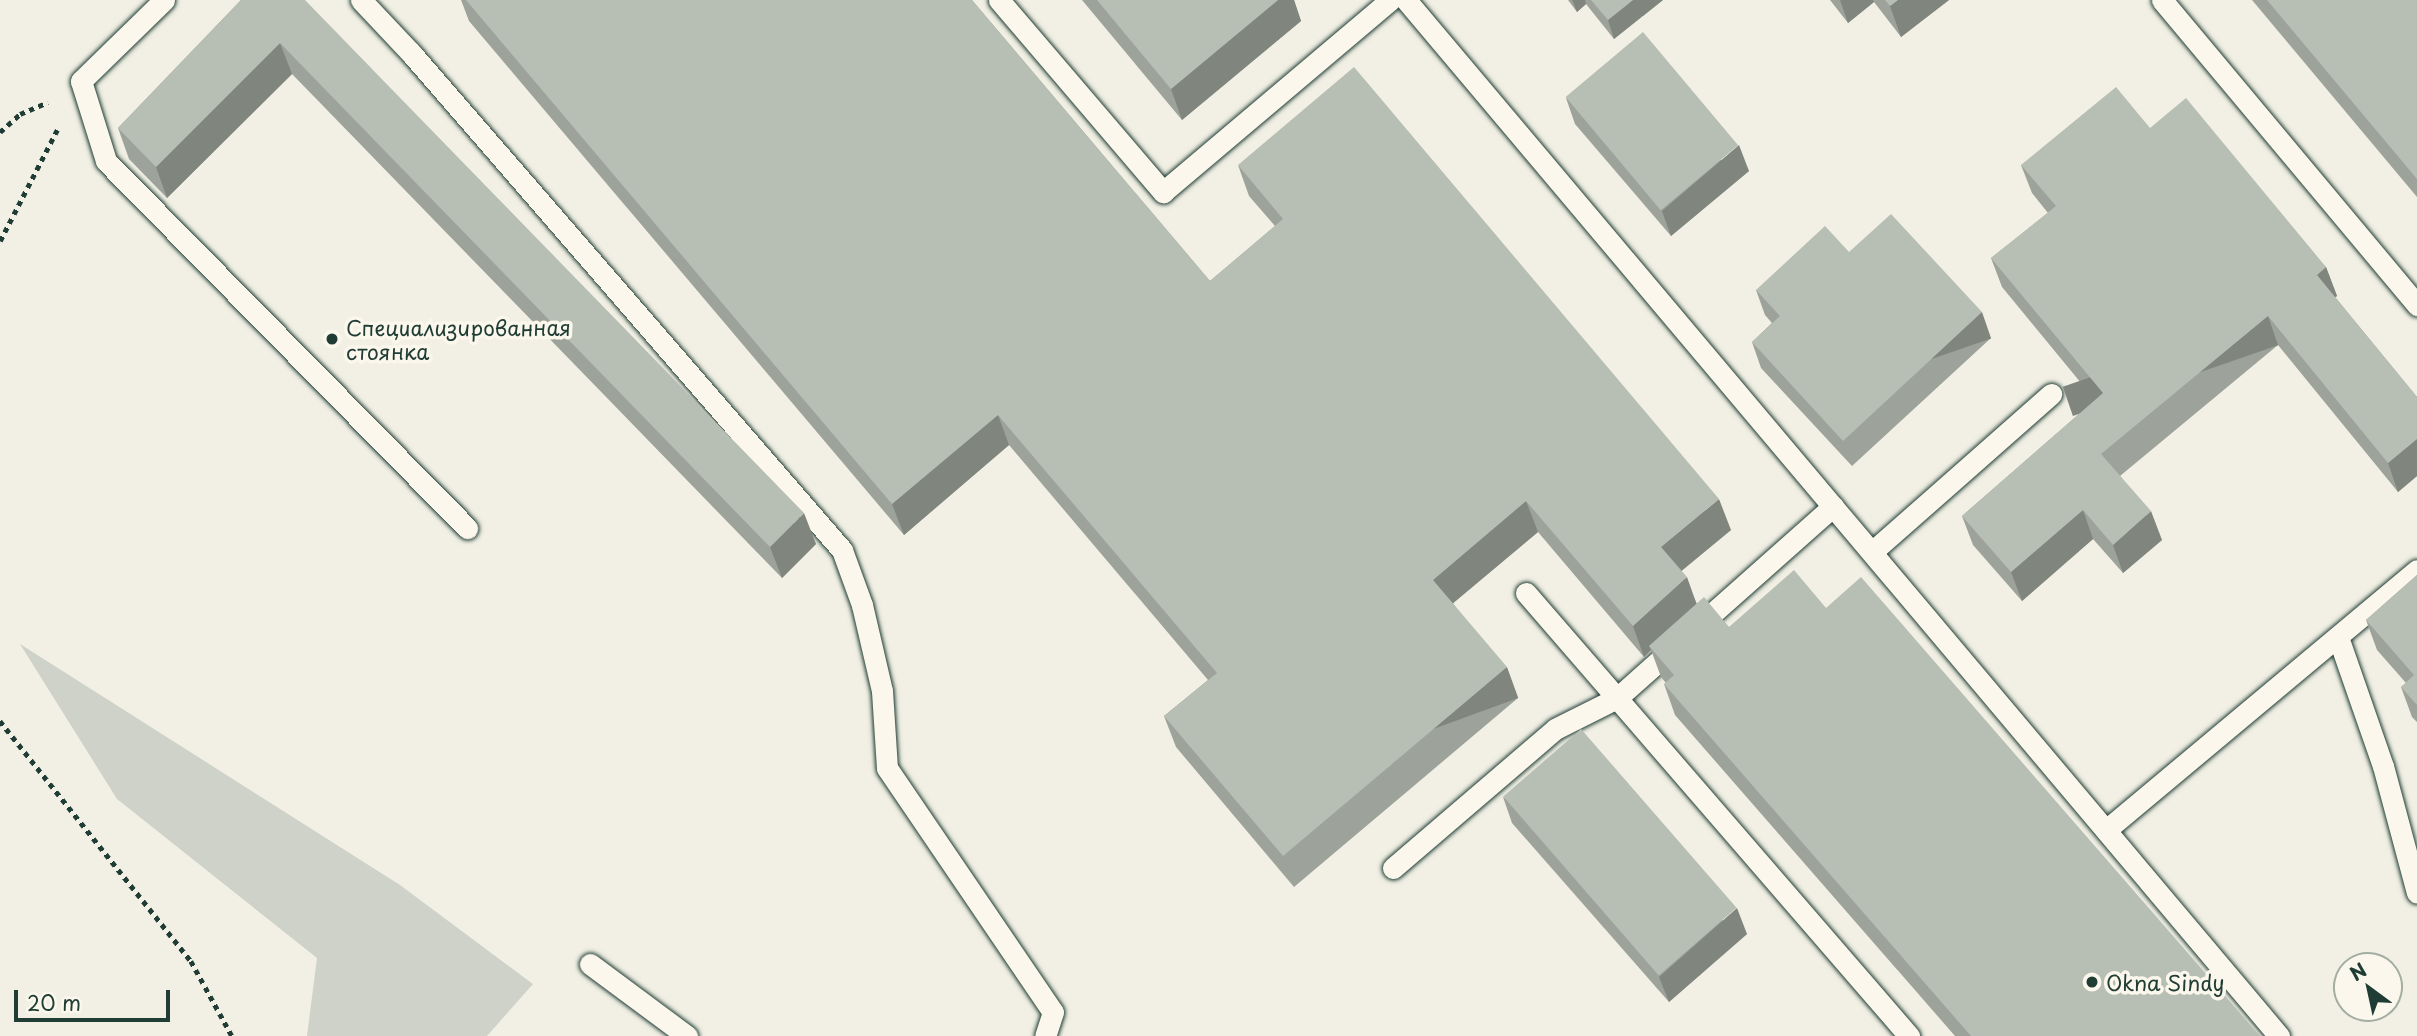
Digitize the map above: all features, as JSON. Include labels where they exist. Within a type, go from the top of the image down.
[{"type":"lane","points":[[164,0],[81,81],[106,161],[467,528]]},
{"type":"lane","points":[[360,0],[411,53],[842,550],[862,605],[882,691],[887,768],[1053,1012],[1045,1036]]},
{"type":"lane","points":[[999,0],[1163,192],[1390,0]]},
{"type":"lane","points":[[1406,0],[2279,1036]]},
{"type":"lane","points":[[2162,0],[2417,305]]},
{"type":"lane","points":[[1872,552],[2052,394]]},
{"type":"lane","points":[[1393,868],[1555,729],[1617,698],[1833,506]]},
{"type":"lane","points":[[2106,830],[2417,570]]},
{"type":"lane","points":[[1526,593],[1909,1036]]},
{"type":"lane","points":[[2337,636],[2383,765],[2417,893]]},
{"type":"lane","points":[[590,964],[687,1036]]},
{"type":"path","points":[[0,241],[81,81]]},
{"type":"path","points":[[0,132],[20,114]]},
{"type":"path","points":[[0,721],[191,961],[232,1036]]},
{"type":"shaded area","points":[[20,644],[400,885],[533,984],[487,1036],[307,1036],[317,958],[117,799]]},
{"type":"building","points":[[241,0],[305,0],[804,513],[770,547],[280,43],[156,167],[118,128]]},
{"type":"building","points":[[466,0],[972,0],[1210,281],[1283,219],[1238,165],[1354,67],[1719,499],[1661,547],[1687,577],[1633,626],[1526,501],[1433,580],[1507,667],[1283,856],[1164,716],[1217,673],[998,415],[892,504]]},
{"type":"building","points":[[1097,0],[1278,0],[1171,89]]},
{"type":"building","points":[[1591,0],[1633,0],[1608,20]]},
{"type":"building","points":[[1885,0],[1898,0],[1890,6]]},
{"type":"building","points":[[2267,0],[2417,0],[2417,179]]},
{"type":"building","points":[[1643,32],[1738,145],[1661,210],[1566,97]]},
{"type":"building","points":[[2116,87],[2150,128],[2186,98],[2326,267],[2317,275],[2417,397],[2417,439],[2388,463],[2268,316],[2101,454],[2151,511],[2113,545],[2083,510],[2011,572],[1962,516],[2103,393],[1991,258],[2056,206],[2021,165]]},
{"type":"building","points":[[1891,214],[1982,312],[1843,441],[1752,342],[1780,316],[1756,290],[1825,226],[1849,252]]},
{"type":"building","points":[[1794,570],[1826,608],[1861,577],[2260,1036],[1971,1036],[1664,684],[1674,675],[1649,646],[1704,597],[1729,627]]},
{"type":"building","points":[[2417,575],[2417,705],[2401,687],[2414,675],[2366,620]]},
{"type":"building","points":[[1581,729],[1736,908],[1659,975],[1503,797]]},
{"type":"place","name":"Специализированная стоянка","points":[[332,339]]},
{"type":"place","name":"Okna Sindy","points":[[2092,982]]}]
